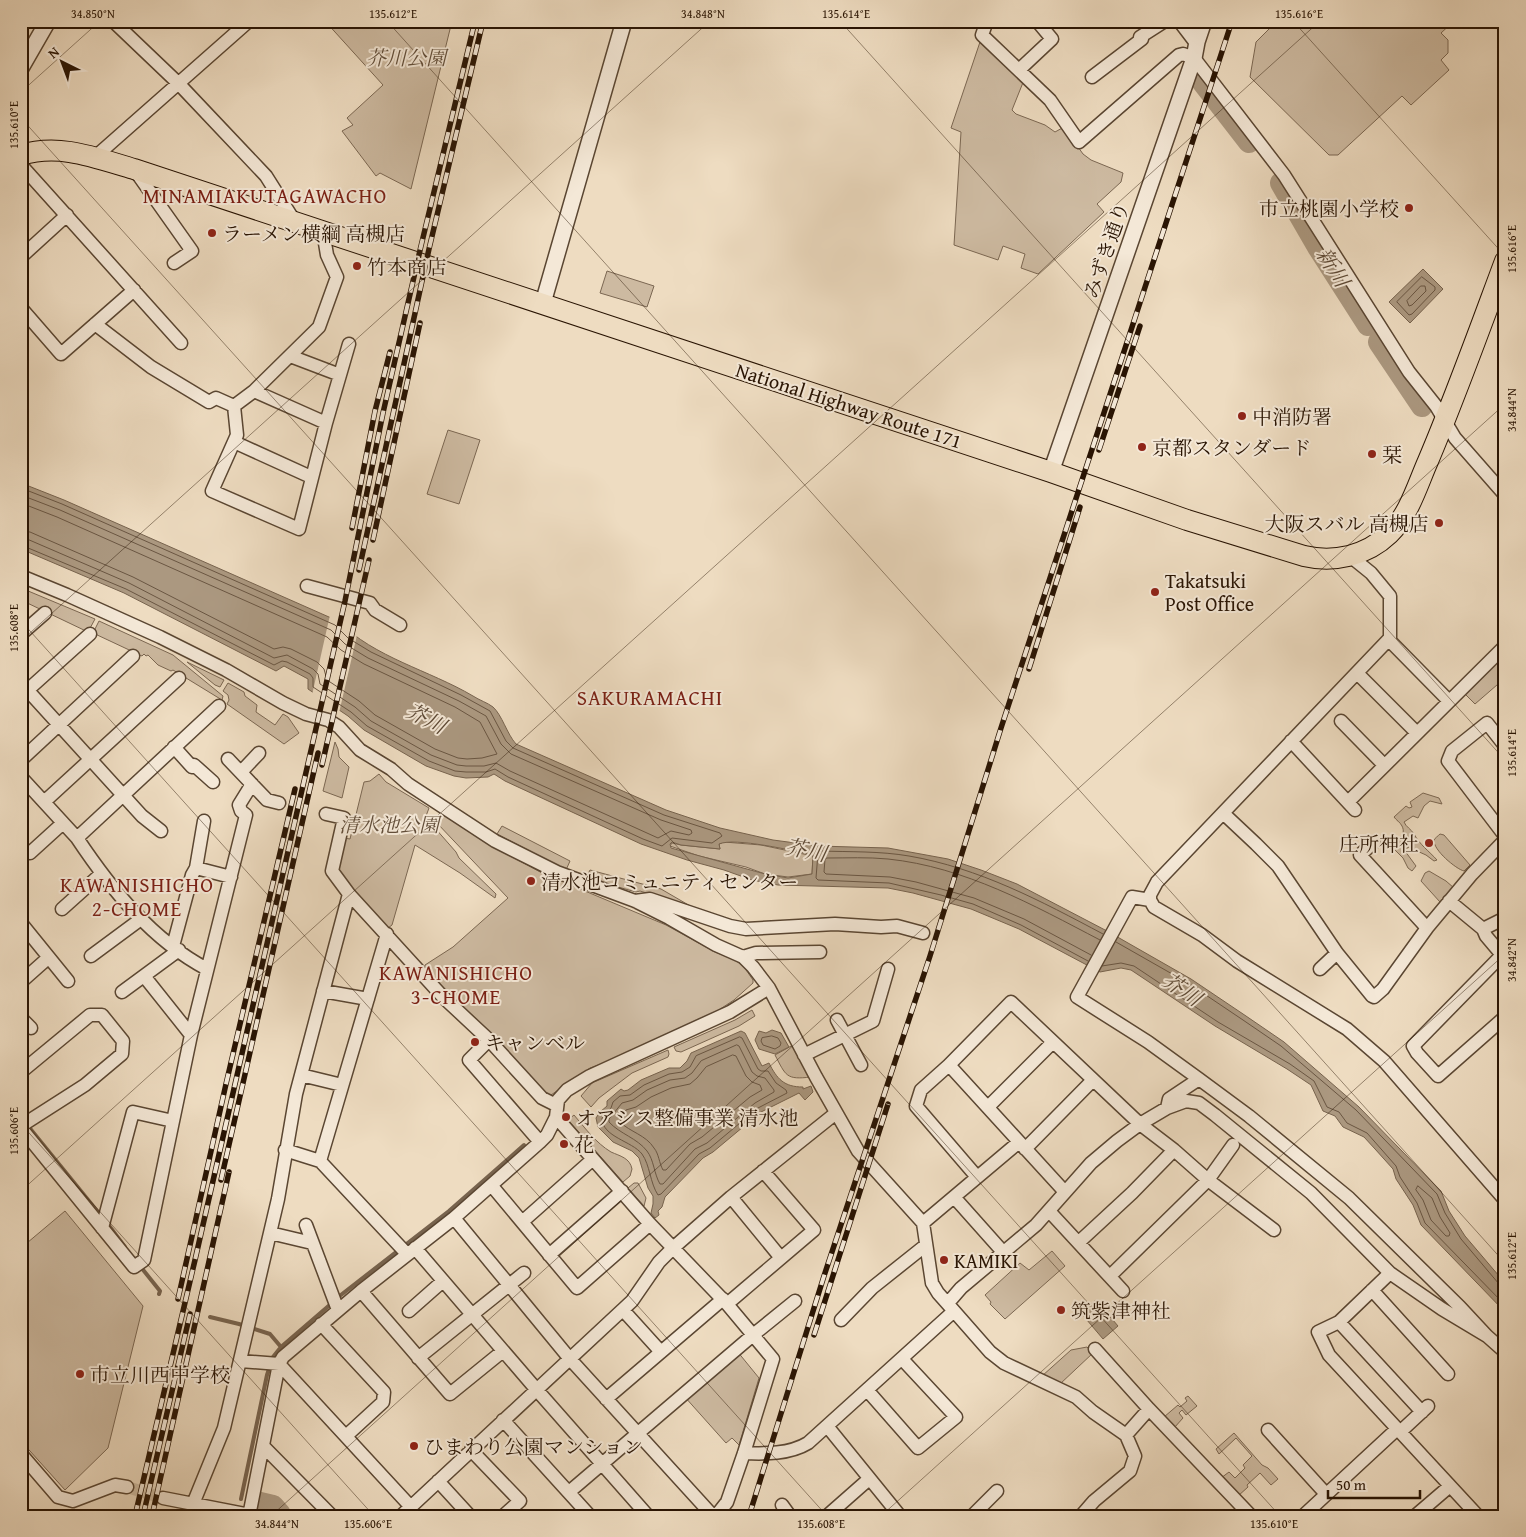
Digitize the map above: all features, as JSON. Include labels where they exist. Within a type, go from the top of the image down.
[{"type":"highway","name":"National Highway Route 171","points":[[21,155],[37,151],[61,150],[134,169],[1051,472],[1187,520],[1304,556],[1327,559],[1350,556],[1374,546],[1400,522],[1409,507],[1445,421],[1505,261]]},
{"type":"street","points":[[21,68],[48,21]]},
{"type":"street","points":[[113,21],[178,83],[266,176],[295,222]]},
{"type":"street","points":[[94,158],[249,21]]},
{"type":"street","points":[[543,303],[624,21]]},
{"type":"street","points":[[986,21],[982,35],[1050,100],[1079,142],[1179,55],[1183,54],[1194,58],[1284,175],[1409,372],[1436,406],[1455,438],[1505,495]]},
{"type":"street","points":[[1019,70],[1052,39],[1037,21]]},
{"type":"street","points":[[1092,77],[1142,39],[1140,37],[1165,21]]},
{"type":"street","points":[[1181,21],[1197,42]]},
{"type":"street","name":"みずき通り","points":[[1051,472],[1194,58],[1204,21]]},
{"type":"street","points":[[21,165],[181,343]]},
{"type":"street","points":[[134,169],[192,251],[174,263]]},
{"type":"street","points":[[21,257],[67,216]]},
{"type":"street","points":[[234,406],[254,391],[319,327],[337,278],[327,255],[323,231]]},
{"type":"street","points":[[21,308],[61,354],[134,290]]},
{"type":"street","points":[[94,324],[151,366],[209,402],[216,398],[234,406]]},
{"type":"street","points":[[234,406],[237,435],[212,491],[299,529],[311,477],[349,344]]},
{"type":"street","points":[[290,356],[340,375]]},
{"type":"street","points":[[254,391],[326,422]]},
{"type":"street","points":[[234,442],[311,477]]},
{"type":"street","points":[[1350,556],[1371,573],[1390,596],[1391,632],[1389,640],[1154,886],[1150,900],[1157,909],[1202,935],[1237,961],[1347,1029],[1363,1042],[1384,1061],[1505,1200]]},
{"type":"street","points":[[21,576],[160,637],[244,679],[283,703],[306,714],[328,720],[339,727],[360,750],[391,769],[408,784],[495,840],[557,872],[635,901],[716,945],[743,957],[769,988],[858,1151],[923,1223],[932,1282],[938,1293],[990,1352],[1004,1363],[1076,1397],[1093,1412],[1126,1435],[1135,1456],[1130,1471],[1094,1501],[1081,1516]]},
{"type":"street","points":[[307,586],[370,603],[375,610],[400,625]]},
{"type":"street","points":[[21,634],[45,613]]},
{"type":"street","points":[[90,634],[23,690],[59,725],[149,822],[161,831]]},
{"type":"street","points":[[1389,640],[1449,701]]},
{"type":"street","points":[[1291,741],[1351,806],[1384,765],[1505,646]]},
{"type":"street","points":[[21,760],[133,656]]},
{"type":"street","points":[[1357,673],[1417,733]]},
{"type":"street","points":[[44,802],[179,678]]},
{"type":"street","points":[[77,838],[219,706]]},
{"type":"street","points":[[1341,721],[1384,765]]},
{"type":"street","points":[[1505,746],[1487,723],[1452,752],[1448,761],[1505,836]]},
{"type":"street","points":[[174,747],[192,767],[194,765],[213,782]]},
{"type":"street","points":[[241,772],[259,753]]},
{"type":"street","points":[[228,759],[267,800],[279,803]]},
{"type":"street","points":[[21,777],[77,838],[101,874],[141,919],[176,948],[207,969]]},
{"type":"street","points":[[21,1072],[90,1015],[102,1015],[123,1041],[122,1054],[93,1079],[21,1127],[134,1267],[144,1260],[191,1035],[246,815],[241,811],[239,805],[252,784]]},
{"type":"street","points":[[1223,813],[1278,866],[1337,953],[1372,996],[1376,996],[1383,989],[1449,901],[1505,840]]},
{"type":"street","points":[[326,814],[344,818],[332,871],[349,894],[443,997],[489,1040],[556,1111],[593,1159],[650,1224],[724,1302],[773,1359],[727,1502],[714,1516],[570,1359],[454,1218]]},
{"type":"street","points":[[122,992],[176,948],[192,875],[196,868],[204,821]]},
{"type":"street","points":[[30,853],[63,823]]},
{"type":"street","points":[[1374,842],[1360,855],[1427,928]]},
{"type":"street","points":[[196,868],[231,877]]},
{"type":"street","points":[[62,909],[101,874]]},
{"type":"street","points":[[192,1510],[224,1428],[278,1199],[301,1075],[349,894]]},
{"type":"street","points":[[1150,900],[1132,897],[1077,997],[1148,1042],[1199,1079],[1249,1116],[1349,1198],[1505,1352]]},
{"type":"street","points":[[635,901],[650,899],[730,926],[746,929],[835,924],[881,927],[897,926],[923,932]]},
{"type":"street","points":[[1449,901],[1483,929],[1486,936],[1502,955],[1501,963],[1414,1046],[1417,1053],[1438,1076],[1505,1017]]},
{"type":"street","points":[[1483,929],[1505,918]]},
{"type":"street","points":[[91,956],[141,919]]},
{"type":"street","points":[[21,923],[68,981]]},
{"type":"street","points":[[320,1162],[387,934]]},
{"type":"street","points":[[743,957],[756,953],[820,952]]},
{"type":"street","points":[[1320,969],[1337,953]]},
{"type":"street","points":[[21,982],[48,958]]},
{"type":"street","points":[[804,1054],[872,1021],[887,974],[872,979]]},
{"type":"street","points":[[144,976],[191,1035]]},
{"type":"street","points":[[163,1498],[192,1510],[251,1515],[263,1446],[283,1357],[406,1250],[454,1218],[540,1142],[546,1135],[562,1095],[583,1080],[730,1012],[769,988]]},
{"type":"street","points":[[323,991],[368,999]]},
{"type":"street","points":[[977,1177],[916,1106],[921,1090],[1011,1002],[1140,1124],[1174,1150],[1208,1180],[1274,1230]]},
{"type":"street","points":[[21,1018],[31,1028]]},
{"type":"street","points":[[837,1020],[861,1065]]},
{"type":"street","points":[[489,1040],[469,1060],[540,1142]]},
{"type":"street","points":[[988,1107],[1053,1042]]},
{"type":"street","points":[[948,1065],[1066,1192]]},
{"type":"street","points":[[301,1075],[342,1085]]},
{"type":"street","points":[[1167,1108],[1169,1100],[1199,1079]]},
{"type":"street","points":[[923,1223],[977,1177],[1022,1145],[1093,1080]]},
{"type":"street","points":[[744,1453],[759,1454],[798,1449],[808,1442],[902,1359],[951,1307],[961,1288],[1036,1225],[1092,1162],[1140,1124],[1167,1108],[1186,1101],[1199,1103],[1216,1115],[1311,1193],[1390,1273],[1442,1309],[1487,1336]]},
{"type":"street","points":[[102,1228],[132,1112],[173,1121]]},
{"type":"street","points":[[401,1516],[622,1310],[632,1300],[659,1262],[673,1248],[731,1197],[836,1113]]},
{"type":"street","points":[[1110,1276],[1208,1180],[1233,1145]]},
{"type":"street","points":[[286,1150],[320,1162],[406,1250],[443,1281],[648,1516]]},
{"type":"street","points":[[1079,1242],[1132,1194],[1174,1150]]},
{"type":"street","points":[[522,1222],[593,1159]]},
{"type":"street","points":[[606,1400],[661,1352],[814,1230],[763,1171]]},
{"type":"street","points":[[492,1186],[577,1288],[650,1224]]},
{"type":"street","points":[[549,1255],[622,1191]]},
{"type":"street","points":[[731,1197],[781,1258]]},
{"type":"street","points":[[954,1197],[1003,1252]]},
{"type":"street","points":[[1049,1211],[1123,1291]]},
{"type":"street","points":[[306,1225],[338,1310]]},
{"type":"street","points":[[270,1232],[312,1243]]},
{"type":"street","points":[[841,1320],[872,1288],[926,1245]]},
{"type":"street","points":[[418,1358],[524,1273]]},
{"type":"street","points":[[1390,1273],[1339,1322],[1318,1332],[1329,1355],[1478,1516]]},
{"type":"street","points":[[409,1311],[443,1281]]},
{"type":"street","points":[[361,1290],[450,1394],[503,1351]]},
{"type":"street","points":[[1372,1290],[1448,1374]]},
{"type":"street","points":[[569,1492],[795,1301]]},
{"type":"street","points":[[622,1310],[661,1352]]},
{"type":"street","points":[[1303,1516],[1425,1409],[1339,1322]]},
{"type":"street","points":[[321,1324],[384,1392],[384,1402],[346,1436]]},
{"type":"street","points":[[1095,1349],[1251,1516]]},
{"type":"street","points":[[867,1390],[918,1448],[956,1417],[902,1359]]},
{"type":"street","points":[[240,1361],[280,1364],[411,1507]]},
{"type":"street","points":[[1126,1435],[1149,1408]]},
{"type":"street","points":[[503,1420],[590,1516]]},
{"type":"street","points":[[827,1426],[900,1516]]},
{"type":"street","points":[[1268,1430],[1326,1494]]},
{"type":"street","points":[[263,1446],[332,1516]]},
{"type":"street","points":[[472,1450],[520,1501],[503,1516]]},
{"type":"street","points":[[21,1454],[58,1497],[73,1501],[115,1485],[126,1487]]},
{"type":"street","points":[[828,1516],[869,1479]]},
{"type":"street","points":[[438,1481],[470,1516]]},
{"type":"street","points":[[1415,1516],[1450,1486]]},
{"type":"street","points":[[972,1516],[997,1491]]},
{"type":"street","points":[[782,1505],[790,1516]]},
{"type":"green space","name":"芥川公園","points":[[325,21],[452,21],[411,189],[380,173],[376,176],[342,131],[353,125],[347,118],[383,85]]},
{"type":"green space","points":[[1277,21],[1454,21],[1441,33],[1448,40],[1448,53],[1441,60],[1449,70],[1411,105],[1402,96],[1338,155],[1329,155],[1250,77],[1256,42]]},
{"type":"green space","points":[[981,39],[1024,80],[1012,110],[1016,114],[1045,125],[1055,132],[1064,127],[1083,154],[1091,160],[1123,173],[1121,182],[1097,204],[1104,212],[1038,274],[1021,268],[1025,254],[1003,246],[998,260],[954,245],[961,132],[951,128]]},
{"type":"green space","points":[[607,271],[654,286],[647,307],[600,293]]},
{"type":"green space","points":[[448,430],[480,440],[459,504],[427,494]]},
{"type":"green space","points":[[21,588],[95,619],[88,632],[21,600]]},
{"type":"green space","points":[[99,621],[173,655],[223,696],[222,700],[173,670],[171,671],[158,665],[148,655],[144,654],[142,656],[93,633]]},
{"type":"green space","points":[[1500,660],[1505,666],[1505,678],[1475,704],[1465,694]]},
{"type":"green space","points":[[187,662],[224,680],[220,687],[215,685]]},
{"type":"green space","points":[[228,683],[244,692],[245,696],[257,705],[256,712],[275,725],[283,714],[288,717],[299,733],[284,744],[227,704],[229,700],[228,695],[223,691]]},
{"type":"green space","points":[[335,742],[339,757],[349,767],[342,798],[323,791]]},
{"type":"green space","name":"清水池公園","points":[[379,774],[386,782],[429,808],[426,816],[427,819],[459,858],[496,894],[495,898],[460,873],[415,845],[392,925],[388,928],[336,872],[344,838],[350,839],[364,782],[370,781]]},
{"type":"green space","points":[[1423,793],[1439,798],[1442,804],[1430,801],[1424,806],[1418,818],[1413,816],[1404,822],[1437,860],[1434,861],[1408,847],[1405,851],[1416,866],[1412,871],[1391,846],[1400,838],[1403,832],[1402,826],[1394,817],[1406,806],[1412,807],[1410,802]]},
{"type":"green space","name":"清水池公園","points":[[440,813],[489,844],[542,873],[666,925],[715,952],[735,960],[744,967],[753,983],[734,1000],[711,1015],[624,1056],[590,1068],[551,1095],[546,1094],[425,970],[425,965],[453,947],[508,898],[436,822],[434,819]]},
{"type":"green space","points":[[502,826],[570,861],[566,870],[497,834]]},
{"type":"green space","points":[[1440,834],[1444,835],[1470,865],[1464,871],[1451,863],[1437,849],[1434,840]]},
{"type":"green space","points":[[724,842],[761,845],[813,856],[812,874],[788,877],[765,874],[670,846],[672,843],[720,849],[719,844]]},
{"type":"green space","points":[[590,870],[661,889],[692,907],[640,891],[636,892],[586,878]]},
{"type":"green space","points":[[1429,871],[1454,888],[1440,902],[1421,881],[1425,873]]},
{"type":"green space","points":[[752,1010],[755,1016],[739,1026],[681,1052],[676,1051],[674,1047],[735,1020]]},
{"type":"green space","points":[[793,1045],[811,1077],[792,1077],[782,1068],[775,1055]]},
{"type":"green space","points":[[668,1050],[668,1057],[632,1073],[599,1098],[591,1107],[581,1096],[592,1083]]},
{"type":"green space","points":[[574,1115],[600,1144],[629,1162],[632,1169],[630,1176],[623,1182],[568,1120]]},
{"type":"green space","points":[[634,1183],[638,1183],[646,1198],[644,1206],[628,1188]]},
{"type":"green space","name":"市立川西中学校","points":[[65,1211],[143,1306],[108,1448],[65,1490],[21,1441],[21,1248]]},
{"type":"green space","points":[[1052,1251],[1065,1266],[1005,1319],[990,1304],[991,1302],[985,1295],[1020,1263],[1029,1270]]},
{"type":"green space","points":[[1087,1347],[1093,1353],[1060,1384],[1042,1376],[1071,1350]]},
{"type":"green space","points":[[737,1351],[759,1378],[739,1445],[732,1438],[726,1443],[684,1396]]},
{"type":"green space","points":[[1188,1396],[1197,1406],[1186,1415],[1182,1410],[1179,1413],[1183,1418],[1174,1428],[1164,1417],[1178,1405],[1180,1407],[1187,1401],[1185,1398]]},
{"type":"green space","points":[[1234,1433],[1262,1465],[1268,1468],[1278,1479],[1271,1485],[1260,1473],[1238,1496],[1221,1478],[1229,1472],[1235,1478],[1245,1468],[1243,1465],[1252,1456],[1236,1438],[1219,1454],[1216,1449]]},
{"type":"water","points":[[1423,269],[1443,289],[1410,323],[1389,302]]},
{"type":"water","name":"芥川","points":[[21,483],[64,500],[338,621],[353,634],[385,654],[456,687],[491,706],[496,710],[516,744],[666,810],[720,828],[773,840],[818,846],[888,848],[948,859],[1017,884],[1107,931],[1191,979],[1284,1042],[1359,1107],[1441,1191],[1449,1211],[1465,1236],[1505,1283],[1505,1312],[1421,1225],[1413,1205],[1396,1179],[1393,1169],[1375,1149],[1364,1137],[1343,1127],[1335,1116],[1323,1111],[1311,1085],[1215,1026],[1131,970],[1121,968],[1100,972],[1019,929],[971,909],[913,893],[888,888],[778,885],[752,880],[641,844],[505,781],[494,774],[488,777],[466,778],[454,776],[426,766],[364,730],[348,716],[308,689],[308,679],[284,666],[276,671],[124,593],[21,549]],"holes":[[[672,842],[681,845],[720,849],[719,844],[738,842],[765,845],[813,855],[812,874],[788,878],[765,874],[671,848],[670,844]]]},
{"type":"water","points":[[772,1030],[781,1033],[789,1047],[775,1054],[759,1049],[755,1040],[759,1031],[766,1033]]},
{"type":"water","points":[[741,1031],[745,1033],[762,1066],[769,1063],[778,1078],[786,1084],[803,1087],[803,1089],[811,1086],[813,1092],[805,1100],[799,1093],[761,1112],[713,1152],[703,1158],[665,1197],[662,1207],[658,1211],[659,1215],[655,1218],[651,1213],[653,1196],[648,1188],[639,1158],[632,1151],[613,1142],[598,1127],[596,1118],[607,1106],[607,1101],[621,1089],[624,1091],[628,1090],[641,1080],[669,1068],[680,1068],[687,1061],[691,1053]]},
{"type":"water","points":[[1096,1300],[1118,1326],[1103,1339],[1081,1313]]},
{"type":"pier","points":[[330,615],[340,619],[357,635],[339,713],[312,695]]},
{"type":"waterway","name":"新川","points":[[1201,80],[1249,142]]},
{"type":"waterway","name":"新川","points":[[1281,183],[1318,247],[1368,325]]},
{"type":"waterway","name":"新川","points":[[1379,342],[1422,406]]},
{"type":"waterway","points":[[28,1126],[102,1217]]},
{"type":"waterway","points":[[337,1298],[449,1211],[524,1145]]},
{"type":"waterway","points":[[107,1223],[125,1247]]},
{"type":"waterway","points":[[140,1266],[160,1291],[159,1294]]},
{"type":"waterway","points":[[241,1499],[267,1375],[273,1357],[281,1347],[332,1303]]},
{"type":"waterway","points":[[210,1317],[270,1334],[281,1347]]},
{"type":"waterway","points":[[256,1502],[273,1506],[280,1514]]},
{"type":"tunnel","points":[[127,1487],[163,1498]]},
{"type":"railway","points":[[135,1516],[345,601],[383,413],[475,21]]},
{"type":"railway","points":[[359,570],[429,249],[483,21]]},
{"type":"railway","points":[[749,1516],[824,1276],[930,956],[1001,728],[1232,21]]},
{"type":"railway","points":[[373,540],[420,323]]},
{"type":"railway","points":[[1099,450],[1140,326]]},
{"type":"railway","points":[[352,528],[375,411],[390,352]]},
{"type":"railway","points":[[1029,669],[1080,507]]},
{"type":"railway","points":[[322,765],[369,560]]},
{"type":"railway","points":[[221,1180],[318,753]]},
{"type":"railway","points":[[178,1299],[295,789]]},
{"type":"railway","points":[[814,1335],[888,1104]]},
{"type":"railway","points":[[152,1516],[229,1172]]},
{"type":"railway","points":[[143,1516],[190,1314]]},
{"type":"place","name":"市立桃園小学校","points":[[1409,208]]},
{"type":"place","name":"ラーメン横綱 高槻店","points":[[212,233]]},
{"type":"place","name":"竹本商店","points":[[357,266]]},
{"type":"place","name":"中消防署","points":[[1242,416]]},
{"type":"place","name":"京都スタンダード","points":[[1142,447]]},
{"type":"place","name":"栞","points":[[1372,454]]},
{"type":"place","name":"大阪スバル 高槻店","points":[[1439,523]]},
{"type":"place","name":"Takatsuki Post Office","points":[[1155,592]]},
{"type":"place","name":"庄所神社","points":[[1429,843]]},
{"type":"place","name":"清水池コミュニティセンター","points":[[531,881]]},
{"type":"place","name":"キャンベル","points":[[475,1042]]},
{"type":"place","name":"オアシス整備事業 清水池","points":[[566,1117]]},
{"type":"place","name":"花","points":[[564,1144]]},
{"type":"place","name":"KAMIKI","points":[[944,1260]]},
{"type":"place","name":"筑紫津神社","points":[[1061,1310]]},
{"type":"place","name":"市立川西中学校","points":[[80,1374]]},
{"type":"place","name":"ひまわり公園マンション","points":[[414,1446]]},
{"type":"district","name":"MINAMIAKUTAGAWACHO","points":[[265,195]]},
{"type":"district","name":"SAKURAMACHI","points":[[650,697]]},
{"type":"district","name":"KAWANISHICHO 2-CHOME","points":[[137,896]]},
{"type":"district","name":"KAWANISHICHO 3-CHOME","points":[[456,984]]}]
